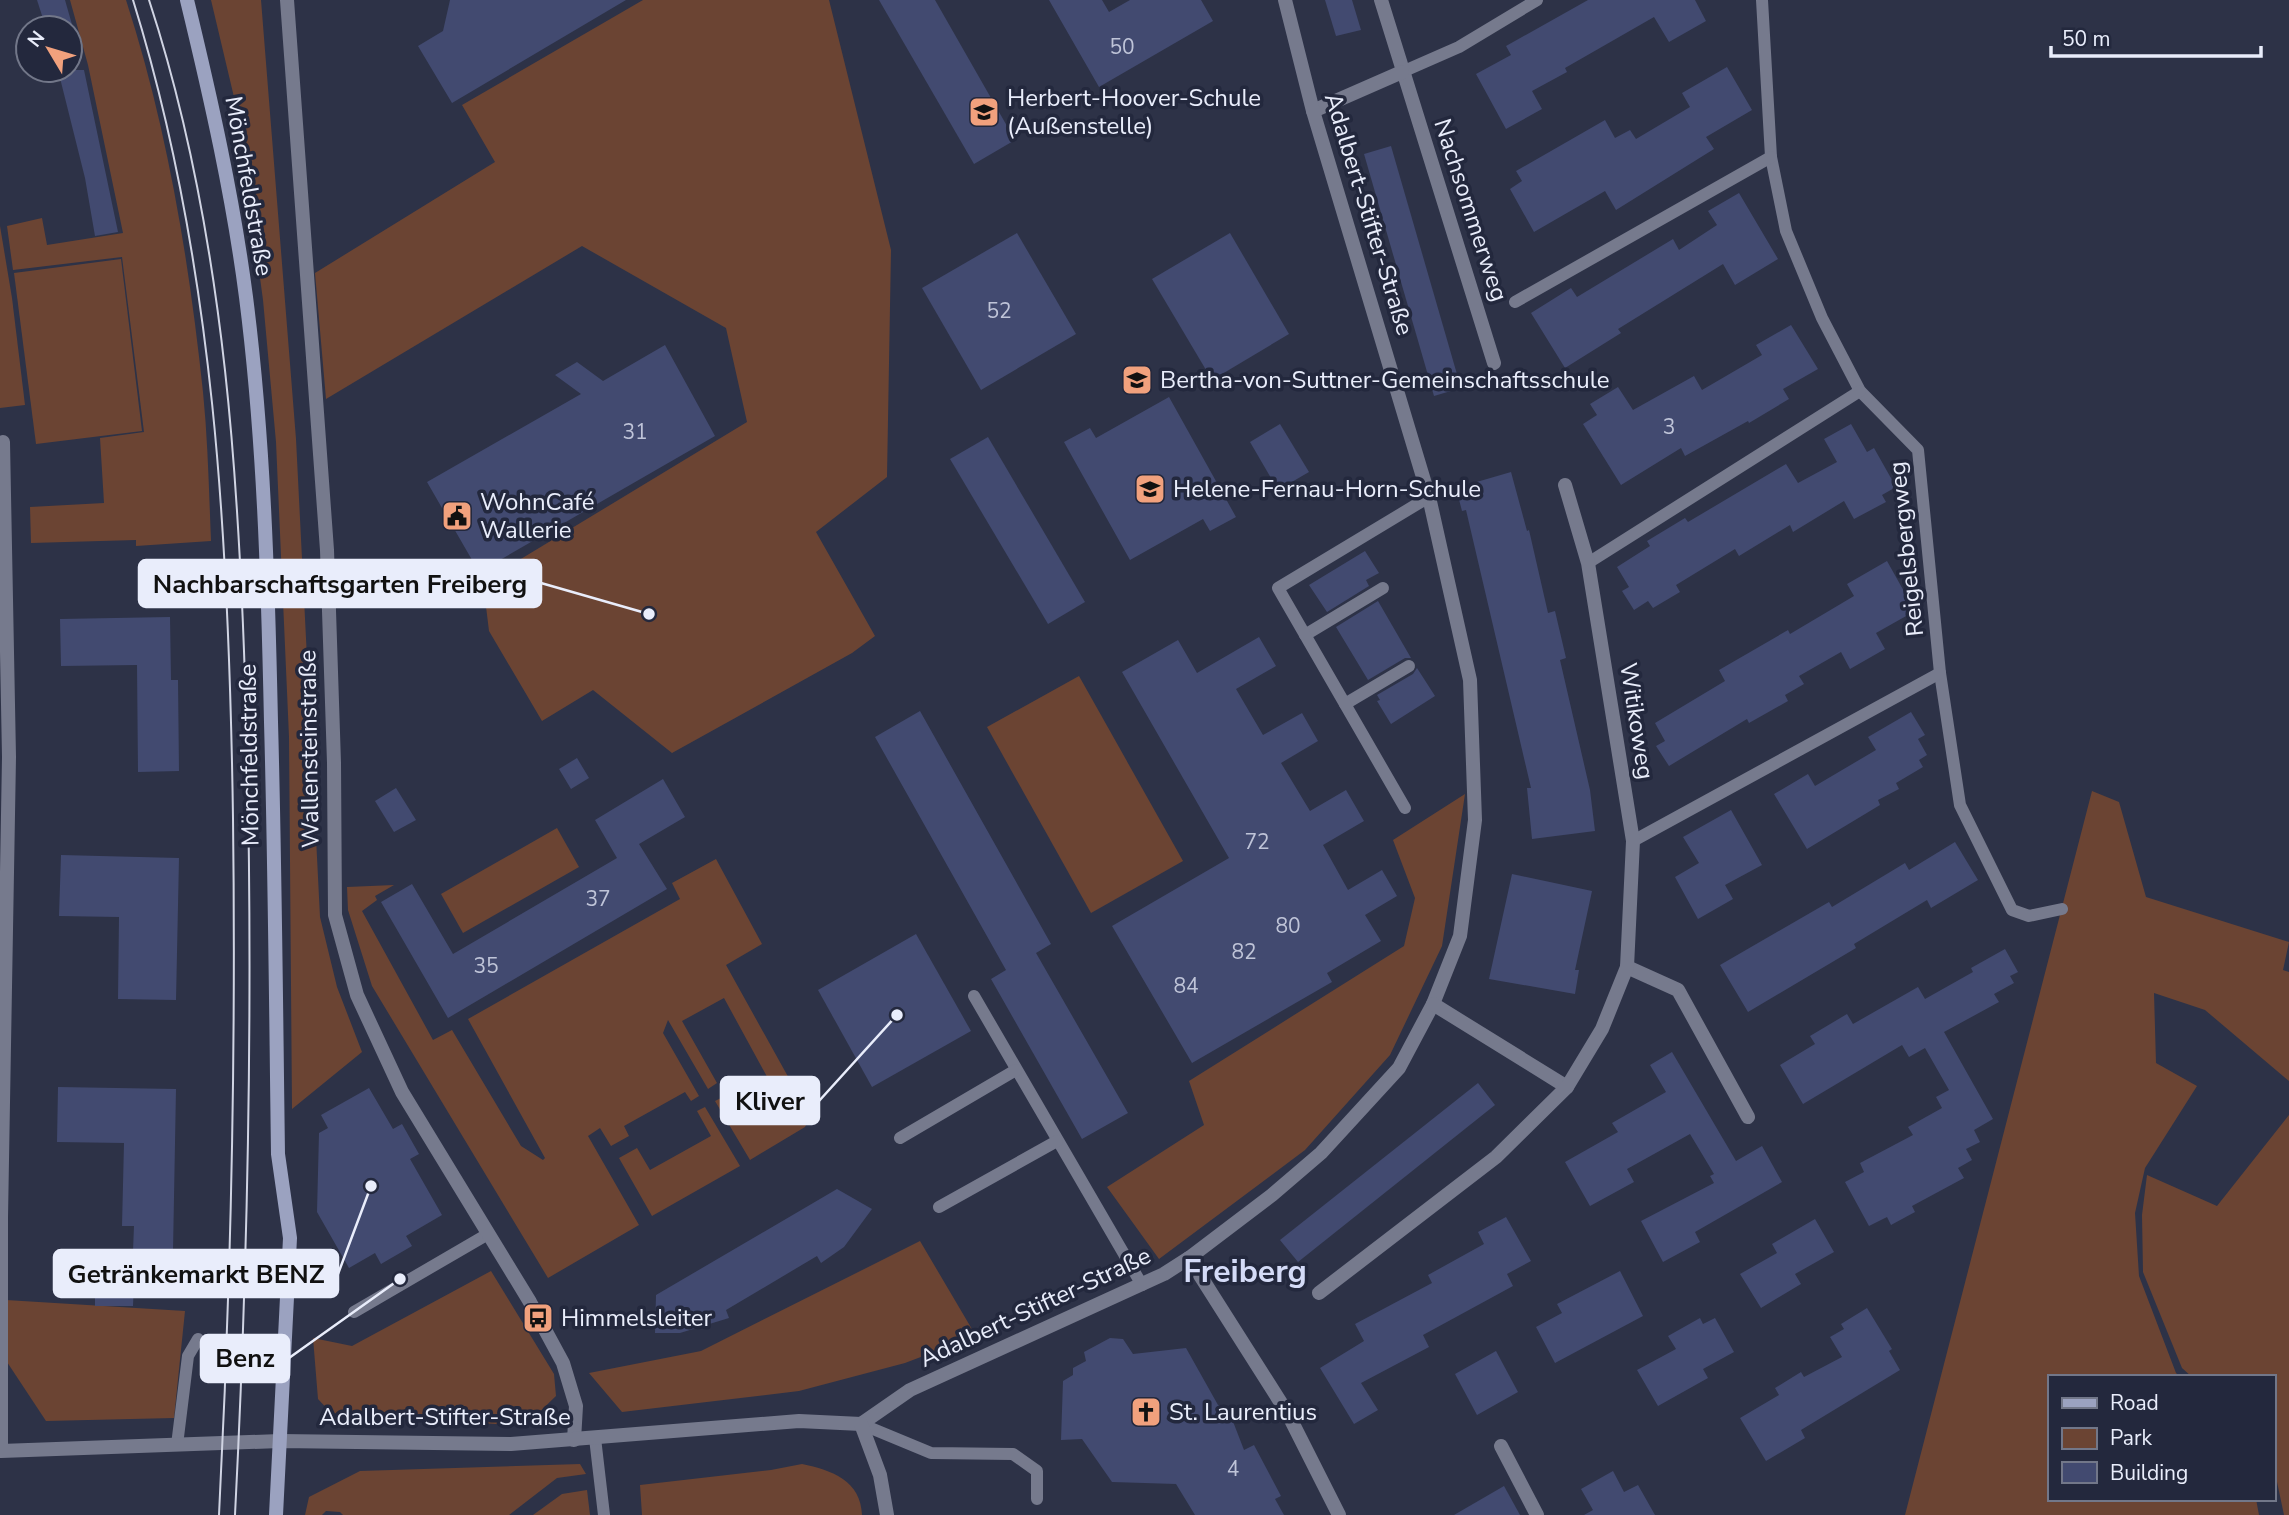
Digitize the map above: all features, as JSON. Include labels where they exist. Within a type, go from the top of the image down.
[{"type":"main road","name":"Mönchfeldstraße","points":[[187,0],[216,119],[233,207],[246,300],[260,449],[268,595],[278,1154],[290,1238],[276,1515]]},
{"type":"street","name":"Wallensteinstraße","points":[[287,0],[327,550],[334,763],[335,915],[357,995],[402,1092],[563,1363],[576,1406],[574,1440]]},
{"type":"street","name":"Adalbert-Stifter-Straße","points":[[0,1453],[280,1441],[511,1444],[799,1421],[861,1424],[910,1390],[1142,1285],[1189,1258],[1272,1195],[1321,1153],[1399,1068],[1433,1004],[1460,936],[1475,820],[1470,680],[1429,497],[1313,111],[1285,0]]},
{"type":"street","name":"Nachsommerweg","points":[[1381,0],[1494,363]]},
{"type":"street","points":[[1313,111],[1402,72]]},
{"type":"street","points":[[0,1453],[9,757],[3,442]]},
{"type":"street","name":"Witikoweg","points":[[1319,1293],[1496,1157],[1567,1087],[1602,1029],[1627,967],[1633,841],[1588,563],[1565,485]]},
{"type":"street","points":[[1627,967],[1678,990],[1748,1117]]},
{"type":"street","points":[[1433,1004],[1567,1087]]},
{"type":"street","points":[[1189,1258],[1288,1415],[1339,1515]]},
{"type":"street","points":[[861,1424],[880,1475],[887,1515]]},
{"type":"street","points":[[1501,1447],[1537,1515]]},
{"type":"lane","points":[[1402,72],[1459,47],[1537,0]]},
{"type":"lane","name":"Reigelsbergweg","points":[[1762,0],[1771,157],[1786,231],[1822,318],[1860,391],[1918,450],[1940,673],[1960,805],[2012,910],[2029,916],[2062,909]]},
{"type":"lane","points":[[1515,302],[1771,157]]},
{"type":"lane","points":[[1588,563],[1860,391]]},
{"type":"lane","points":[[1405,808],[1278,588],[1429,497]]},
{"type":"lane","points":[[1305,635],[1383,587]]},
{"type":"lane","points":[[1345,704],[1409,666]]},
{"type":"lane","points":[[1633,841],[1940,673]]},
{"type":"lane","points":[[974,996],[1142,1285]]},
{"type":"lane","points":[[900,1138],[1016,1070]]},
{"type":"lane","points":[[939,1207],[1057,1141]]},
{"type":"lane","points":[[354,1312],[488,1234]]},
{"type":"lane","points":[[177,1445],[188,1356],[198,1339]]},
{"type":"lane","points":[[861,1424],[931,1453],[1013,1454],[1037,1471],[1037,1499]]},
{"type":"lane","points":[[595,1438],[604,1515]]},
{"type":"green space","points":[[70,0],[126,0],[141,48],[165,145],[183,243],[203,392],[211,541],[136,546],[136,540],[31,543],[30,507],[104,503],[100,438],[144,432],[122,257],[13,270],[7,226],[42,218],[47,245],[123,233],[84,51],[84,14],[74,14]]},
{"type":"green space","points":[[211,0],[261,0],[296,439],[320,917],[337,987],[362,1052],[292,1109],[289,737],[276,442],[263,300],[238,114]]},
{"type":"green space","points":[[643,0],[829,0],[891,250],[887,477],[816,532],[875,636],[852,653],[672,753],[593,690],[542,721],[489,631],[483,582],[747,422],[726,328],[582,246],[326,399],[315,273],[495,162],[462,105]]},
{"type":"green space","points":[[0,226],[25,405],[0,408]]},
{"type":"green space","points":[[121,259],[142,431],[36,444],[14,273]]},
{"type":"green space","points":[[1079,676],[1183,861],[1091,913],[987,727]]},
{"type":"green space","points":[[2092,791],[2119,802],[2146,897],[2289,942],[2283,970],[2289,972],[2289,1081],[2205,1010],[2154,993],[2156,1063],[2197,1086],[2145,1168],[2135,1213],[2139,1276],[2178,1375],[2048,1375],[2048,1501],[2256,1501],[2259,1515],[1905,1515]]},
{"type":"green space","points":[[1465,794],[1442,946],[1390,1055],[1305,1150],[1159,1259],[1107,1187],[1204,1125],[1189,1081],[1404,946],[1415,898],[1393,840]]},
{"type":"green space","points":[[557,828],[579,867],[463,933],[441,894]]},
{"type":"green space","points":[[716,859],[762,944],[726,965],[806,1109],[809,1119],[805,1127],[750,1160],[715,1101],[725,1096],[738,1118],[777,1095],[724,998],[682,1021],[717,1083],[708,1089],[668,1020],[663,1033],[699,1096],[691,1101],[685,1092],[624,1126],[629,1136],[611,1146],[600,1128],[588,1136],[639,1225],[548,1278],[372,986],[348,910],[347,887],[394,885],[375,896],[377,900],[362,911],[433,1040],[452,1030],[521,1146],[543,1160],[545,1158],[468,1019],[680,899],[672,883]]},
{"type":"green space","points":[[705,1107],[740,1166],[652,1216],[619,1158],[637,1148],[650,1170],[711,1136],[697,1111]]},
{"type":"green space","points":[[2289,1115],[2289,1515],[2284,1515],[2275,1472],[2275,1375],[2190,1375],[2182,1368],[2143,1272],[2142,1215],[2147,1175],[2217,1206]]},
{"type":"green space","points":[[920,1241],[976,1336],[905,1363],[799,1391],[622,1412],[589,1373],[701,1351]]},
{"type":"green space","points":[[491,1271],[554,1374],[556,1396],[525,1426],[331,1413],[318,1399],[313,1338],[352,1346]]},
{"type":"green space","points":[[6,1300],[185,1311],[174,1418],[46,1421],[7,1362]]},
{"type":"green space","points":[[580,1464],[586,1474],[557,1478],[509,1515],[343,1515],[340,1512],[326,1511],[322,1515],[305,1515],[309,1497],[360,1471]]},
{"type":"green space","points":[[802,1464],[843,1479],[856,1494],[862,1515],[642,1515],[640,1485]]},
{"type":"green space","points":[[587,1490],[590,1515],[533,1515],[562,1494]]},
{"type":"building","points":[[37,0],[65,0],[69,14],[42,14]]},
{"type":"building","points":[[450,0],[626,0],[452,103],[418,46],[443,31]]},
{"type":"building","points":[[879,0],[935,0],[1015,140],[974,164]]},
{"type":"building","points":[[1049,0],[1102,0],[1109,12],[1130,0],[1201,0],[1213,21],[1099,87]]},
{"type":"building","points":[[1325,0],[1352,0],[1361,30],[1336,36]]},
{"type":"building","points":[[1588,0],[1695,0],[1706,21],[1669,42],[1654,17],[1565,68],[1567,72],[1532,91],[1542,109],[1506,129],[1476,74],[1511,55],[1506,46]]},
{"type":"building","points":[[1727,67],[1752,110],[1706,137],[1714,149],[1616,210],[1605,191],[1534,232],[1510,189],[1522,181],[1516,171],[1605,120],[1615,138],[1630,130],[1636,139],[1690,107],[1682,93]]},
{"type":"building","points":[[84,70],[118,232],[95,236],[85,178],[62,84],[84,84]]},
{"type":"building","points":[[1391,146],[1461,388],[1434,396],[1364,154]]},
{"type":"building","points":[[1739,193],[1778,259],[1735,285],[1723,264],[1618,329],[1621,333],[1565,368],[1531,313],[1571,288],[1577,297],[1673,239],[1679,250],[1717,225],[1708,211]]},
{"type":"building","points":[[1017,233],[1076,334],[981,390],[922,288]]},
{"type":"building","points":[[1230,233],[1289,334],[1212,380],[1152,279]]},
{"type":"building","points":[[1791,325],[1818,369],[1783,389],[1789,399],[1685,456],[1681,448],[1621,485],[1583,424],[1597,415],[1590,404],[1618,387],[1633,410],[1694,376],[1702,390],[1762,355],[1756,345]]},
{"type":"building","points":[[665,345],[715,436],[479,572],[427,482],[581,394],[555,375],[577,362],[603,381]]},
{"type":"building","points":[[1169,397],[1236,517],[1210,531],[1203,519],[1130,560],[1064,442],[1090,428],[1096,438]]},
{"type":"building","points":[[1280,424],[1309,472],[1278,490],[1250,442]]},
{"type":"building","points":[[1851,424],[1867,452],[1874,448],[1896,487],[1882,495],[1886,502],[1854,519],[1844,501],[1793,532],[1790,525],[1739,556],[1735,549],[1676,585],[1680,592],[1653,608],[1648,601],[1634,610],[1622,591],[1629,587],[1617,567],[1650,546],[1647,541],[1685,518],[1688,522],[1786,464],[1798,483],[1837,462],[1824,439]]},
{"type":"building","points":[[988,437],[1085,602],[1048,624],[950,459]]},
{"type":"building","points":[[1511,472],[1527,531],[1529,530],[1548,613],[1555,611],[1566,658],[1560,660],[1590,790],[1595,831],[1532,839],[1527,788],[1531,788],[1466,510],[1462,511],[1456,488]]},
{"type":"building","points":[[1365,551],[1379,573],[1366,580],[1369,586],[1327,612],[1309,585]]},
{"type":"building","points":[[1887,561],[1915,611],[1876,633],[1885,649],[1850,669],[1841,652],[1799,676],[1804,684],[1785,695],[1788,701],[1749,723],[1747,719],[1669,766],[1656,746],[1665,741],[1655,723],[1725,681],[1719,670],[1788,630],[1790,634],[1854,596],[1847,584]]},
{"type":"building","points":[[1378,601],[1411,658],[1405,658],[1368,680],[1336,627]]},
{"type":"building","points":[[170,617],[171,680],[178,680],[179,771],[138,772],[137,665],[61,666],[60,619]]},
{"type":"building","points":[[1259,637],[1276,666],[1236,689],[1263,735],[1302,713],[1318,741],[1281,763],[1310,811],[1346,790],[1364,821],[1323,845],[1348,890],[1382,870],[1397,896],[1365,915],[1381,941],[1327,973],[1332,982],[1192,1063],[1112,926],[1229,858],[1122,672],[1178,640],[1197,673]]},
{"type":"building","points":[[1417,668],[1435,696],[1391,724],[1377,701],[1380,700],[1377,695],[1413,674]]},
{"type":"building","points":[[920,711],[1051,944],[1036,953],[1128,1113],[1082,1139],[991,979],[1006,970],[875,737]]},
{"type":"building","points":[[1911,712],[1925,735],[1918,739],[1927,755],[1919,760],[1923,767],[1896,783],[1899,789],[1878,800],[1880,805],[1807,849],[1774,794],[1808,774],[1815,786],[1876,750],[1868,737]]},
{"type":"building","points":[[577,758],[589,778],[571,789],[559,769]]},
{"type":"building","points":[[663,779],[685,817],[639,844],[667,889],[448,1018],[381,902],[412,884],[453,954],[617,858],[595,820]]},
{"type":"building","points":[[396,788],[416,820],[394,832],[375,801]]},
{"type":"building","points":[[1731,810],[1762,865],[1725,885],[1733,899],[1698,919],[1675,877],[1699,863],[1683,837]]},
{"type":"building","points":[[1955,842],[1978,880],[1931,908],[1927,900],[1854,944],[1856,948],[1748,1012],[1720,965],[1829,902],[1832,907],[1905,863],[1909,870]]},
{"type":"building","points":[[61,855],[179,858],[176,1000],[118,999],[119,917],[59,916]]},
{"type":"building","points":[[1512,874],[1592,891],[1575,970],[1579,970],[1575,994],[1489,979]]},
{"type":"building","points":[[916,934],[971,1031],[872,1087],[818,990]]},
{"type":"building","points":[[2005,949],[2018,972],[2010,976],[2014,983],[1994,994],[1999,1002],[1944,1032],[1993,1119],[1974,1130],[1980,1142],[1966,1149],[1972,1160],[1958,1168],[1964,1178],[1912,1206],[1915,1212],[1891,1225],[1887,1217],[1869,1226],[1845,1182],[1864,1172],[1860,1163],[1913,1135],[1908,1127],[1942,1108],[1936,1097],[1949,1090],[1925,1048],[1909,1057],[1902,1045],[1803,1104],[1780,1065],[1815,1044],[1810,1036],[1847,1014],[1853,1024],[1918,987],[1925,999],[1973,972],[1971,968]]},
{"type":"building","points":[[1672,1052],[1736,1161],[1762,1146],[1782,1182],[1695,1232],[1700,1242],[1663,1262],[1641,1221],[1714,1183],[1710,1176],[1714,1174],[1690,1134],[1627,1169],[1634,1182],[1590,1206],[1565,1162],[1618,1132],[1612,1123],[1666,1092],[1650,1065]]},
{"type":"building","points":[[1478,1083],[1495,1105],[1298,1262],[1280,1240]]},
{"type":"building","points":[[58,1087],[176,1089],[173,1251],[133,1251],[134,1226],[122,1226],[124,1143],[57,1142]]},
{"type":"building","points":[[369,1088],[393,1129],[402,1124],[419,1154],[410,1159],[442,1215],[406,1236],[412,1246],[381,1264],[375,1253],[349,1268],[317,1212],[319,1133],[328,1128],[321,1115]]},
{"type":"building","points":[[837,1189],[872,1209],[844,1247],[821,1263],[817,1256],[726,1310],[729,1318],[680,1333],[655,1333],[656,1295]]},
{"type":"building","points":[[1506,1217],[1531,1261],[1507,1274],[1513,1286],[1423,1335],[1429,1347],[1361,1383],[1378,1410],[1354,1424],[1320,1368],[1364,1341],[1355,1324],[1432,1283],[1428,1275],[1484,1244],[1478,1232]]},
{"type":"building","points":[[1815,1219],[1834,1252],[1795,1274],[1801,1284],[1761,1308],[1740,1274],[1777,1253],[1772,1244]]},
{"type":"building","points":[[1620,1271],[1643,1316],[1555,1363],[1536,1327],[1562,1313],[1557,1304]]},
{"type":"building","points":[[95,1281],[134,1282],[133,1306],[95,1306]]},
{"type":"building","points":[[1867,1308],[1892,1349],[1889,1351],[1900,1370],[1801,1430],[1805,1438],[1766,1461],[1740,1418],[1779,1395],[1775,1388],[1801,1372],[1804,1377],[1842,1357],[1830,1337],[1844,1329],[1841,1324]]},
{"type":"building","points":[[1700,1318],[1703,1324],[1715,1318],[1734,1352],[1703,1369],[1708,1378],[1658,1406],[1637,1370],[1676,1349],[1668,1336]]},
{"type":"building","name":"St. Laurentius","points":[[1110,1338],[1123,1339],[1133,1354],[1186,1348],[1218,1405],[1227,1406],[1244,1450],[1254,1445],[1281,1496],[1275,1499],[1284,1515],[1195,1515],[1176,1484],[1112,1482],[1082,1439],[1061,1440],[1063,1381],[1073,1375],[1073,1368],[1086,1361],[1084,1352]]},
{"type":"building","points":[[1496,1351],[1518,1392],[1477,1415],[1455,1374]]},
{"type":"building","points":[[1613,1471],[1624,1492],[1638,1485],[1655,1515],[1584,1515],[1593,1510],[1581,1489]]},
{"type":"building","points":[[1504,1486],[1520,1515],[1454,1515]]},
{"type":"tram line","points":[[133,0],[161,100],[183,201],[200,303],[212,405],[227,612],[233,818],[233,1079],[227,1341],[219,1515]]},
{"type":"tram line","points":[[149,0],[175,90],[196,182],[213,276],[225,370],[240,560],[249,845],[249,1036],[246,1228],[235,1515]]},
{"type":"place","name":"Herbert-Hoover-Schule (Außenstelle)","points":[[984,112]]},
{"type":"place","name":"Bertha-von-Suttner-Gemeinschaftsschule","points":[[1137,380]]},
{"type":"place","name":"Helene-Fernau-Horn-Schule","points":[[1150,489]]},
{"type":"place","name":"WohnCafé Wallerie","points":[[457,516]]},
{"type":"place","name":"Nachbarschaftsgarten Freiberg","points":[[649,614]]},
{"type":"place","name":"Kliver","points":[[897,1015]]},
{"type":"place","name":"Getränkemarkt BENZ","points":[[371,1186]]},
{"type":"place","name":"Benz","points":[[400,1279]]},
{"type":"place","name":"Himmelsleiter","points":[[538,1318]]},
{"type":"place","name":"St. Laurentius","points":[[1146,1412]]},
{"type":"district","name":"Freiberg","points":[[1245,1271]]}]
